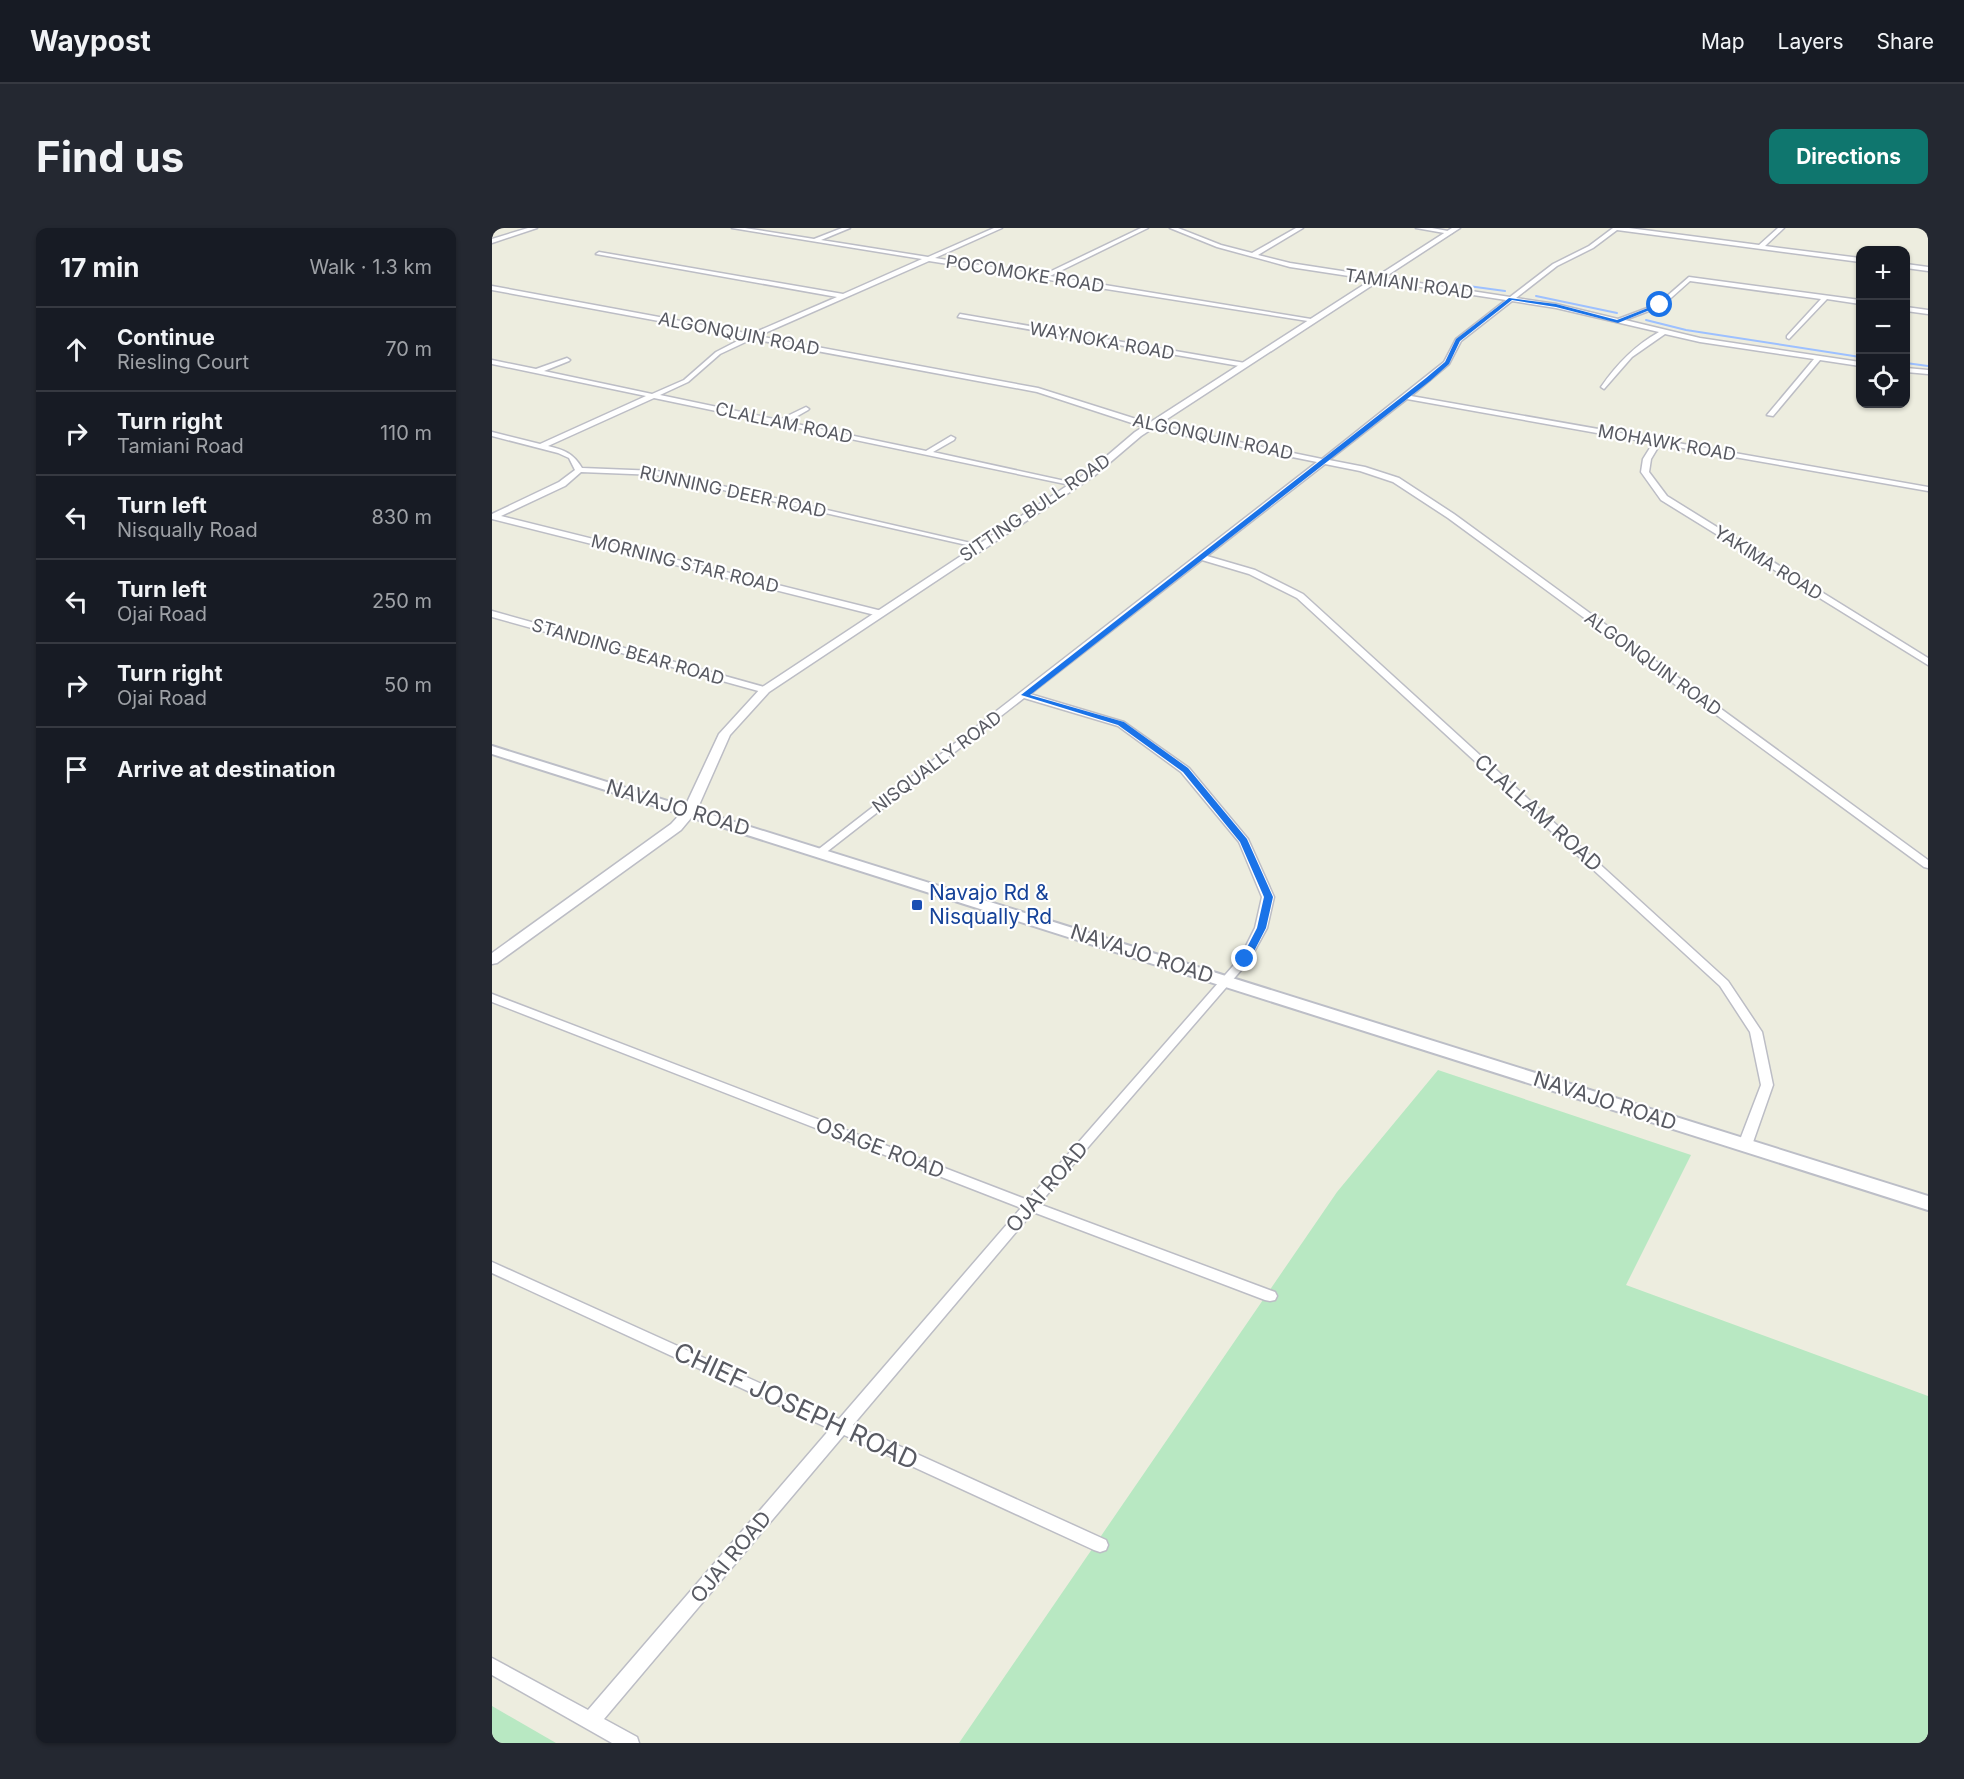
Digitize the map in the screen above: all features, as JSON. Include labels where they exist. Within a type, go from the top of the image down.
[{"type":"main road","name":"NAVAJO ROAD","points":[[492,750],[1928,1203]]},
{"type":"street","points":[[492,241],[534,228]]},
{"type":"street","name":"POCOMOKE ROAD","points":[[735,228],[1314,320]]},
{"type":"street","points":[[815,241],[847,228]]},
{"type":"street","points":[[543,446],[686,381],[717,353],[999,228]]},
{"type":"street","points":[[1044,277],[1145,228]]},
{"type":"street","name":"TAMIANI ROAD","points":[[1173,228],[1251,256],[1290,265],[1556,306],[1664,332],[1856,363]]},
{"type":"street","points":[[1251,256],[1300,228]]},
{"type":"street","points":[[1419,228],[1454,230]]},
{"type":"street","points":[[1616,228],[1856,259]]},
{"type":"street","name":"NISQUALLY ROAD","points":[[820,852],[1406,397],[1447,363],[1458,340],[1555,265],[1581,253],[1616,228]]},
{"type":"street","points":[[1761,246],[1781,228]]},
{"type":"street","name":"SITTING BULL ROAD","points":[[689,812],[717,746],[734,722],[765,690],[1076,484],[1150,426],[1454,230]]},
{"type":"street","points":[[599,254],[844,296]]},
{"type":"street","points":[[1919,268],[1923,262]]},
{"type":"street","points":[[1910,267],[1928,269]]},
{"type":"street","points":[[1618,321],[1660,305],[1689,279],[1856,301]]},
{"type":"street","name":"ALGONQUIN ROAD","points":[[492,288],[1038,390],[1150,426],[1324,460],[1396,480],[1451,516],[1928,865]]},
{"type":"street","points":[[1789,337],[1826,297]]},
{"type":"street","points":[[1910,310],[1928,312]]},
{"type":"street","name":"WAYNOKA ROAD","points":[[960,316],[1245,365]]},
{"type":"street","points":[[1604,387],[1622,360],[1641,345],[1664,332]]},
{"type":"street","points":[[1771,415],[1818,358]]},
{"type":"street","points":[[537,371],[567,360]]},
{"type":"street","name":"CLALLAM ROAD","points":[[492,362],[1076,484]]},
{"type":"street","points":[[1910,370],[1928,372]]},
{"type":"street","name":"MOHAWK ROAD","points":[[1406,397],[1928,489]]},
{"type":"street","points":[[780,423],[806,409]]},
{"type":"street","points":[[492,434],[543,446],[572,457],[579,470],[562,484],[493,517]]},
{"type":"street","points":[[927,453],[951,438]]},
{"type":"street","name":"YAKIMA ROAD","points":[[1657,442],[1647,459],[1645,472],[1664,498],[1928,662]]},
{"type":"street","name":"RUNNING DEER ROAD","points":[[579,470],[657,473],[980,546]]},
{"type":"street","name":"MORNING STAR ROAD","points":[[493,517],[879,613]]},
{"type":"street","name":"CLALLAM ROAD","points":[[1201,557],[1280,582],[1300,596],[1724,984],[1756,1032],[1767,1085],[1746,1145]]},
{"type":"street","name":"STANDING BEAR ROAD","points":[[492,614],[765,690]]},
{"type":"street","name":"OJAI ROAD","points":[[591,1721],[1030,1206],[1245,959],[1261,928],[1268,897],[1244,841],[1185,770],[1121,724],[1024,695]]},
{"type":"street","points":[[492,960],[631,861],[676,826],[689,812]]},
{"type":"street","name":"OSAGE ROAD","points":[[492,998],[1030,1206],[1270,1296]]},
{"type":"street","name":"CHIEF JOSEPH ROAD","points":[[492,1267],[1100,1545]]},
{"type":"street","points":[[492,1665],[630,1743]]},
{"type":"green space","points":[[1438,1070],[1691,1155],[1626,1285],[1928,1396],[1928,1743],[959,1743],[1337,1192]]},
{"type":"green space","points":[[492,1706],[556,1743],[492,1743]]},
{"type":"waterway","points":[[1461,285],[1505,291]]},
{"type":"waterway","points":[[1536,296],[1617,313]]},
{"type":"waterway","points":[[1646,320],[1686,330],[1856,356]]},
{"type":"waterway","points":[[1910,364],[1928,366]]},
{"type":"place","name":"Navajo Rd & Nisqually Rd","points":[[917,905]]},
{"type":"route","points":[[1245,959],[1261,928],[1268,897],[1244,841],[1185,770],[1121,724],[1024,695],[1428,380],[1447,363],[1458,340],[1511,299],[1556,306],[1618,321],[1660,305]]}]
